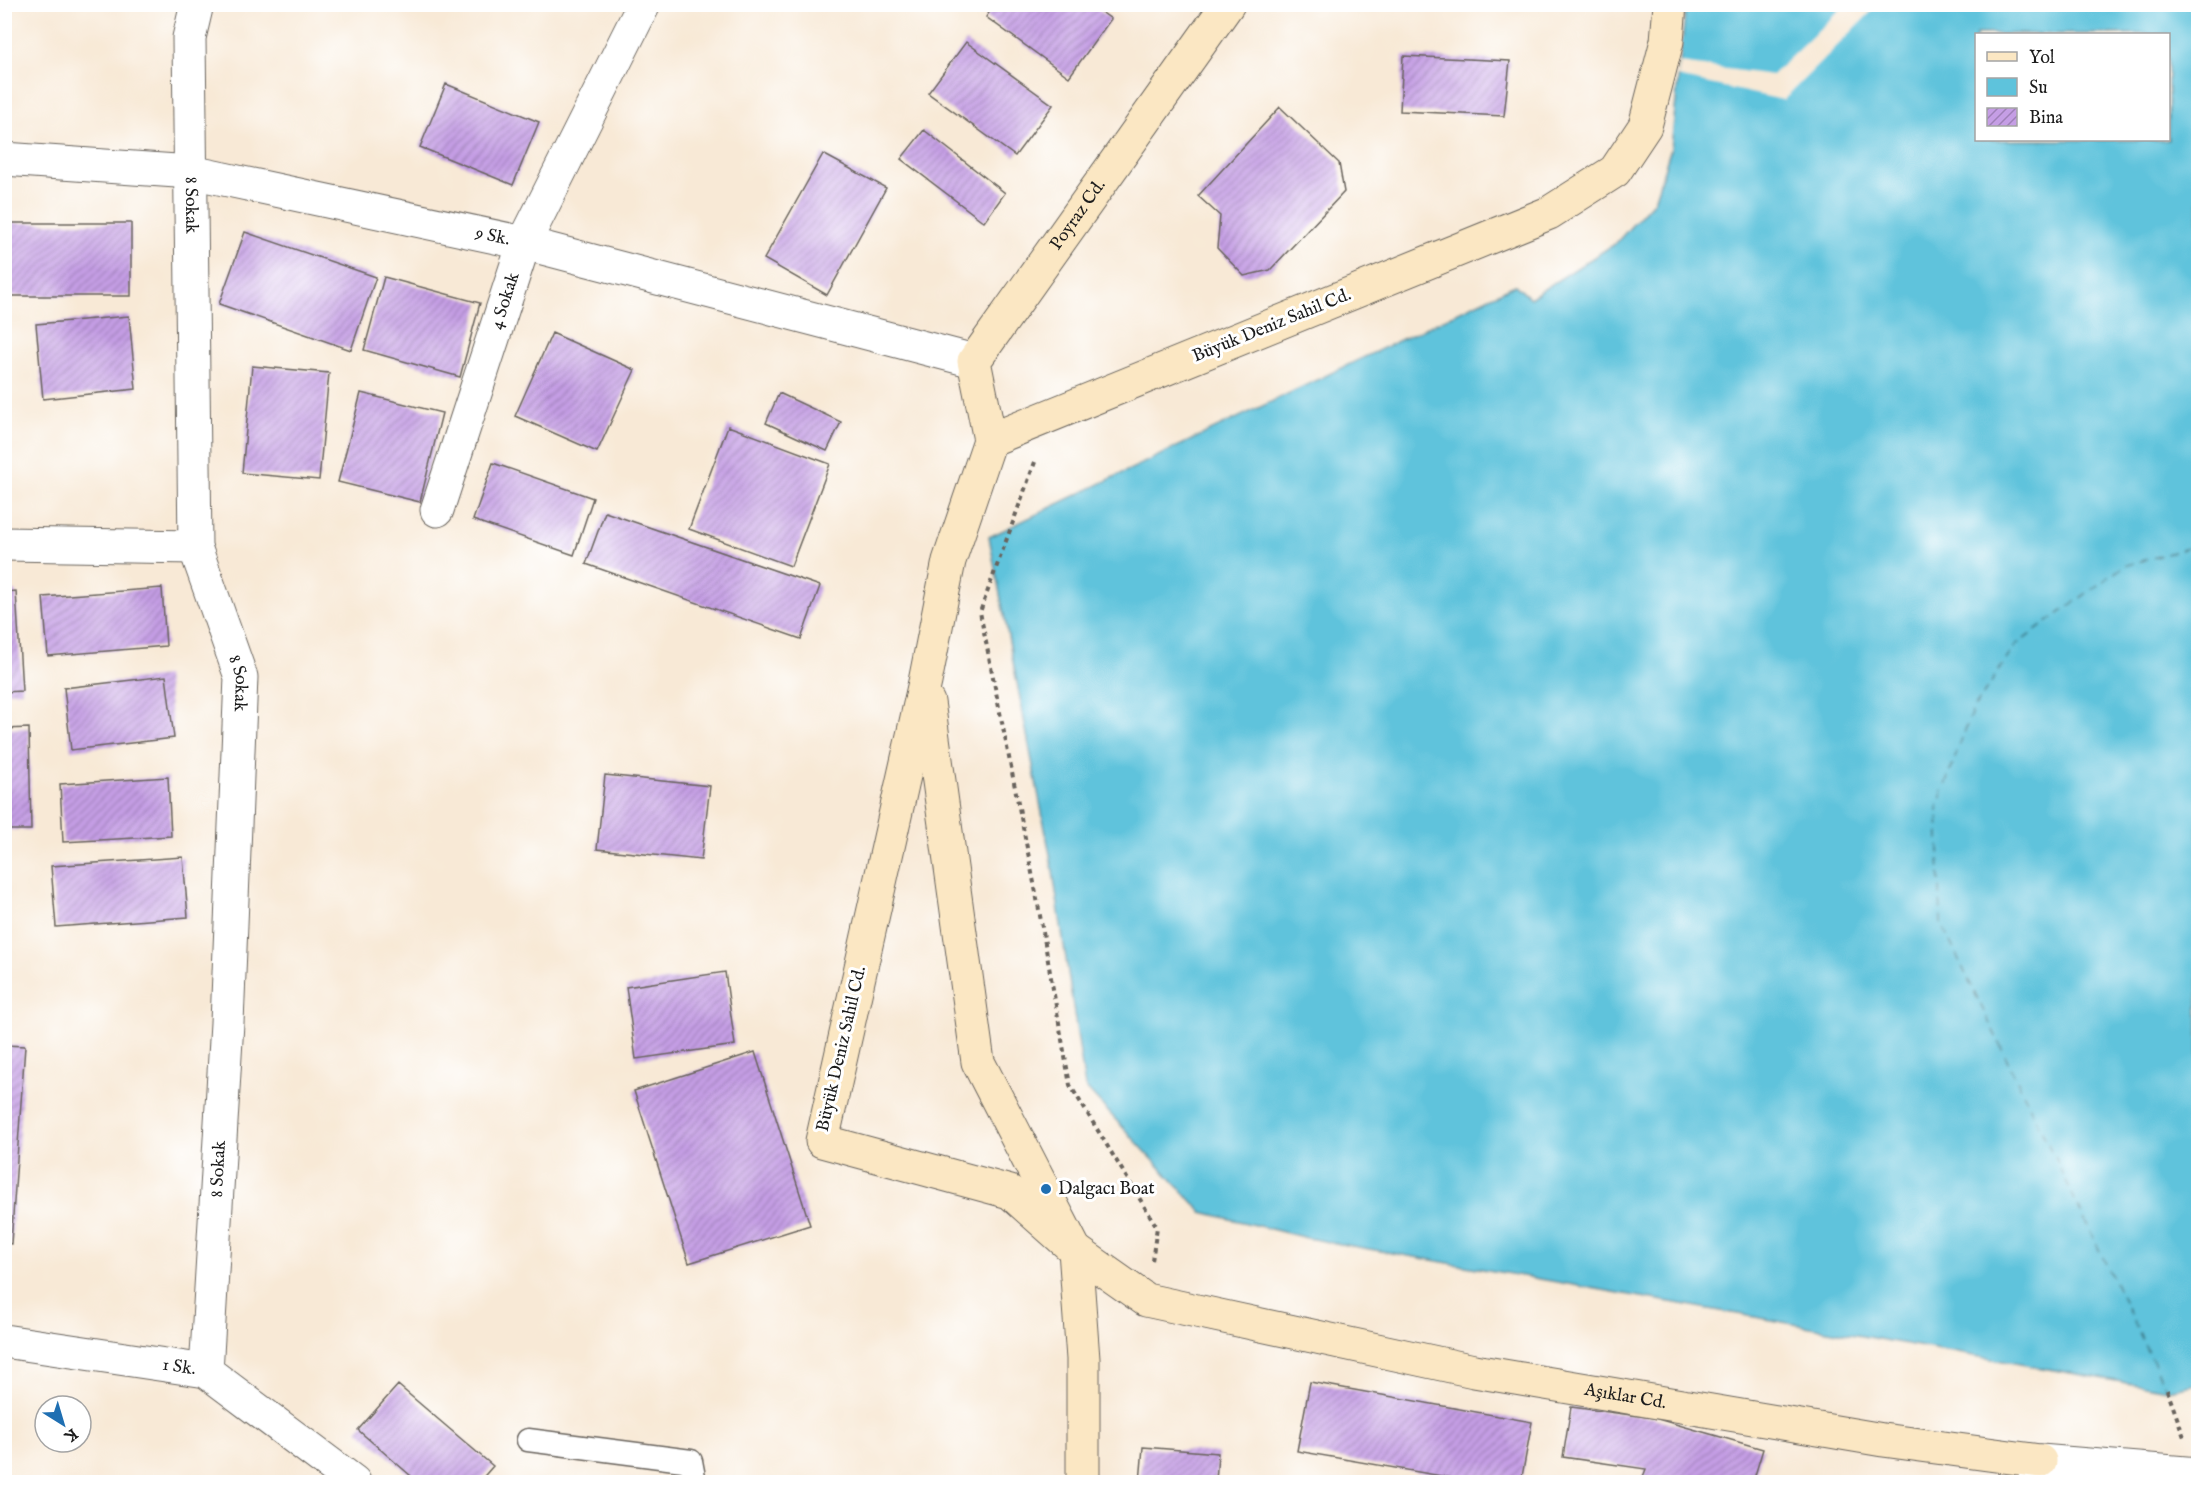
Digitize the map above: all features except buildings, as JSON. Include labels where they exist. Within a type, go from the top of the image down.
[{"type":"street","name":"8 Sokak","points":[[197,4],[189,39],[195,547],[241,677],[228,1011],[206,1371]]},
{"type":"street","name":"4 Sokak","points":[[438,510],[524,243],[644,4]]},
{"type":"street","name":"Poyraz Cd.","points":[[974,360],[1228,4]]},
{"type":"street","name":"Büyük Deniz Sahil Cd.","points":[[1075,1250],[1010,1192],[822,1140],[925,682],[949,561],[990,440],[1538,218],[1615,171],[1645,126],[1667,41],[1670,4]]},
{"type":"street","name":"9 Sk.","points":[[4,159],[191,172],[524,243],[974,360]]},
{"type":"street","points":[[974,360],[990,440]]},
{"type":"street","points":[[4,544],[195,547]]},
{"type":"street","name":"Büyük Deniz Sahil Cd.","points":[[925,682],[978,1062],[1075,1250],[1083,1359],[1083,1482]]},
{"type":"street","name":"Aşıklar Cd.","points":[[1075,1250],[1146,1300],[1474,1371],[1883,1440],[2037,1472],[2198,1474]]},
{"type":"street","name":"1 Sk.","points":[[4,1341],[206,1371],[354,1482]]},
{"type":"lane","points":[[528,1440],[691,1461],[695,1482]]},
{"type":"path","points":[[990,440],[1037,456],[980,612],[1036,893],[1070,1085],[1157,1227],[1146,1300]]},
{"type":"path","points":[[2168,1390],[2198,1474]]},
{"type":"water","points":[[1686,5],[2198,5],[2198,1384],[2167,1390],[1307,1238],[1202,1212],[1085,1087],[1052,865],[989,537],[1515,285],[1530,298],[1616,243],[1654,201],[1671,148]]},
{"type":"pier","points":[[1846,4],[1878,5],[1783,100],[1678,77],[1680,63],[1772,75]]},
{"type":"ferry route","points":[[2167,1390],[1941,923],[1938,805],[1972,711],[2016,645],[2124,566],[2198,545]]},
{"type":"place","name":"Dalgacı Boat","points":[[1046,1189]]}]
